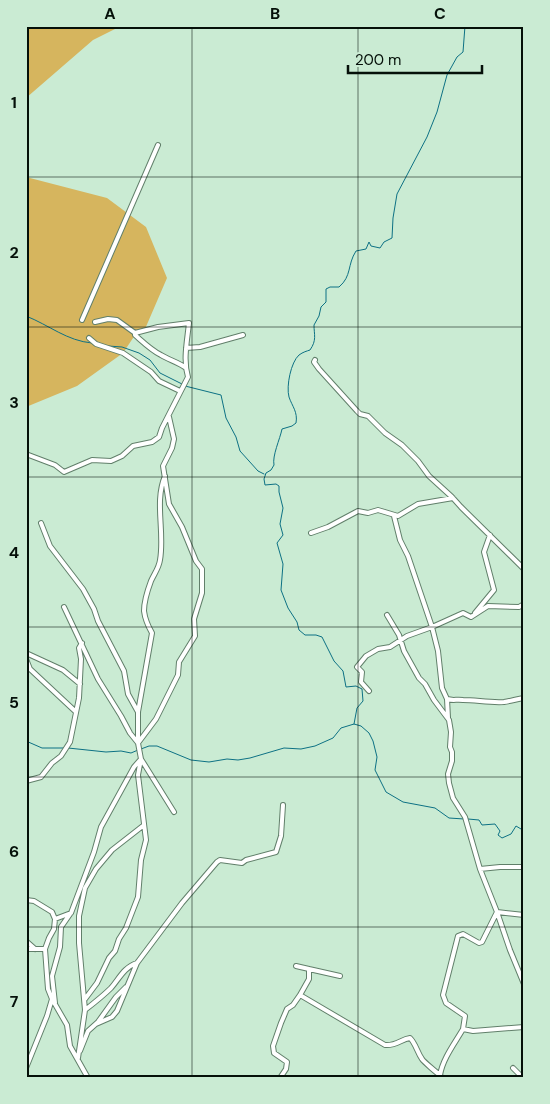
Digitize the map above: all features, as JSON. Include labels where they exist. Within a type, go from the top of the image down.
[{"type":"street","points":[[82,320],[158,145]]},
{"type":"street","points":[[95,322],[108,319],[117,320],[135,332],[135,335],[158,354],[178,362],[186,368]]},
{"type":"street","points":[[26,454],[55,465],[64,472],[92,460],[111,461],[122,456],[133,446],[152,442],[159,437],[188,377],[186,348],[189,324],[158,327],[135,332]]},
{"type":"street","points":[[186,348],[200,347],[243,335]]},
{"type":"street","points":[[89,338],[96,344],[123,353],[151,372],[159,381],[180,391]]},
{"type":"street","points":[[315,360],[314,362],[319,369],[357,411],[368,416],[385,433],[402,445],[418,461],[429,476],[454,498],[461,508],[524,570]]},
{"type":"street","points":[[138,743],[156,719],[178,675],[180,662],[195,636],[194,619],[202,593],[202,570],[196,561],[182,526],[169,504],[163,466],[172,448],[174,439],[169,417]]},
{"type":"street","points":[[85,999],[97,983],[109,958],[115,951],[138,897],[141,860],[146,840],[138,775],[141,759],[138,743],[138,712],[152,633],[147,624],[144,611],[151,580],[158,571],[161,558],[160,501],[161,485],[165,476]]},
{"type":"street","points":[[311,532],[328,528],[360,510],[368,513],[381,511],[398,516],[418,504],[454,498]]},
{"type":"street","points":[[394,516],[400,540],[408,556],[432,627],[438,651],[442,688],[447,699],[451,732],[450,747],[452,761],[448,774],[449,784],[453,798],[464,817],[480,869],[524,984]]},
{"type":"street","points":[[41,522],[50,546],[83,588],[124,671],[128,694],[138,712]]},
{"type":"street","points":[[471,618],[494,590],[484,552],[490,535]]},
{"type":"street","points":[[471,618],[488,606],[519,606],[524,604]]},
{"type":"street","points":[[64,607],[98,680],[138,743]]},
{"type":"street","points":[[369,691],[361,682],[362,672],[357,667],[366,656],[378,649],[388,648],[407,636],[463,613],[471,618]]},
{"type":"street","points":[[387,615],[420,678],[449,720]]},
{"type":"street","points":[[26,781],[41,777],[52,763],[61,756],[70,742],[80,684],[79,648],[82,643]]},
{"type":"street","points":[[26,653],[62,670],[80,684]]},
{"type":"street","points":[[26,659],[30,669],[76,712]]},
{"type":"street","points":[[447,699],[455,701],[461,699],[505,702],[524,698]]},
{"type":"street","points":[[141,759],[174,812]]},
{"type":"street","points":[[26,1068],[53,1001],[52,976],[60,947],[61,927],[71,913],[94,852],[101,827],[134,767],[141,759]]},
{"type":"street","points":[[96,1024],[112,1017],[117,1011],[137,963],[182,903],[220,860],[242,863],[246,860],[276,852],[281,836],[283,805]]},
{"type":"street","points":[[78,1058],[85,1010],[79,943],[79,916],[85,888],[112,850],[144,825]]},
{"type":"street","points":[[480,869],[524,867]]},
{"type":"street","points":[[26,900],[34,901],[52,912],[55,919],[54,929],[48,938],[46,949],[48,989],[67,1024],[70,1046],[88,1078]]},
{"type":"street","points":[[497,912],[524,915]]},
{"type":"street","points":[[300,995],[385,1045],[398,1044],[404,1039],[410,1038],[416,1045],[423,1060],[441,1076],[450,1051],[463,1029],[464,1016],[446,1002],[443,995],[458,936],[463,934],[479,943],[482,942],[497,912]]},
{"type":"street","points":[[55,919],[71,913]]},
{"type":"street","points":[[26,941],[34,949]]},
{"type":"street","points":[[26,949],[46,949]]},
{"type":"street","points":[[85,1010],[110,989],[121,974],[137,963]]},
{"type":"street","points":[[296,966],[340,976]]},
{"type":"street","points":[[280,1078],[286,1069],[287,1062],[274,1053],[273,1046],[280,1022],[309,979],[309,969]]},
{"type":"street","points":[[78,1058],[88,1031],[128,985]]},
{"type":"street","points":[[463,1029],[473,1031],[524,1027]]},
{"type":"street","points":[[512,1068],[523,1078]]},
{"type":"shaded area","points":[[26,26],[121,26],[93,40],[26,98]]},
{"type":"shaded area","points":[[26,177],[107,198],[146,227],[167,278],[145,329],[135,335],[123,353],[77,386],[26,407]]},
{"type":"waterway","points":[[354,724],[357,708],[363,701],[362,689],[356,686],[346,687],[343,671],[334,661],[322,637],[305,635],[299,630],[281,590],[283,564],[277,543],[283,535],[280,524],[283,508],[279,486],[276,484],[265,485],[264,479],[266,473],[274,465],[275,452],[282,429],[296,423],[295,412],[288,392],[290,374],[296,358],[310,350],[314,343],[314,325],[321,307],[326,302],[326,289],[339,287],[343,283],[356,251],[366,249],[369,242],[371,246],[380,248],[384,242],[392,238],[397,194],[427,137],[437,112],[447,75],[457,57],[463,52],[465,26]]},
{"type":"waterway","points":[[26,316],[66,336],[92,343]]},
{"type":"waterway","points":[[108,346],[122,347],[139,353],[150,360],[160,373],[182,384]]},
{"type":"waterway","points":[[185,386],[221,395],[226,418],[236,437],[240,451],[258,471],[264,474]]},
{"type":"waterway","points":[[141,749],[157,746],[191,760],[209,762],[227,759],[238,760],[284,748],[301,749],[315,746],[333,738],[341,728],[354,724],[361,726],[369,733],[373,741],[377,757],[375,770],[386,792],[403,802],[435,808],[449,818],[464,819]]},
{"type":"waterway","points":[[26,741],[42,748],[64,748]]},
{"type":"waterway","points":[[68,748],[131,753],[138,750]]},
{"type":"waterway","points":[[468,819],[479,820],[482,825],[495,824],[500,831],[498,835],[502,838],[511,834],[516,826],[521,829],[524,828]]}]
